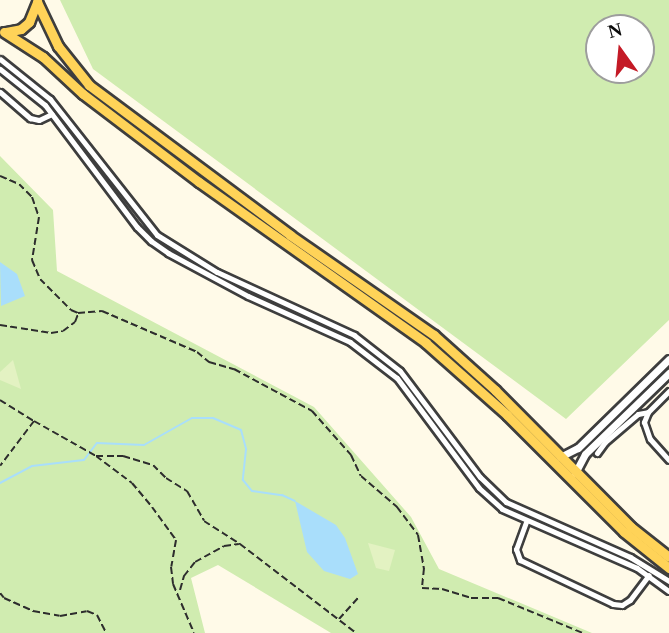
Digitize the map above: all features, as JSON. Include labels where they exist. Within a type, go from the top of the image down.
[{"type":"main road","points":[[2,32],[15,31],[29,22],[37,1]]},
{"type":"main road","points":[[37,1],[55,41],[89,85],[290,235],[434,335],[495,390],[631,527],[669,557]]},
{"type":"main road","points":[[2,32],[43,57],[83,94],[200,182],[426,343],[507,415],[624,532],[669,568]]},
{"type":"street","points":[[0,59],[50,99],[137,227],[168,253],[248,296],[342,337],[393,374],[479,488],[502,509],[649,575],[669,591]]},
{"type":"street","points":[[0,69],[52,114],[165,242],[217,272],[349,331],[400,371],[480,477],[499,496],[522,511],[641,562],[669,581]]},
{"type":"street","points":[[0,92],[30,118],[39,120],[52,114]]},
{"type":"street","points":[[311,324],[313,317]]},
{"type":"street","points":[[560,457],[578,448],[669,359]]},
{"type":"street","points":[[575,473],[585,454],[669,373]]},
{"type":"street","points":[[669,391],[648,412],[644,422],[647,434],[669,460]]},
{"type":"street","points":[[597,453],[605,442],[638,414],[648,412]]},
{"type":"street","points":[[526,522],[516,549],[520,560],[612,604],[622,605],[630,600],[649,575]]},
{"type":"street","points":[[580,544],[582,537]]},
{"type":"path","points":[[0,176],[19,184],[32,197],[38,217],[32,260],[40,279],[71,310],[78,313],[102,311],[197,352],[209,362],[234,369],[312,411],[351,455],[361,476],[397,507],[418,535],[424,568],[422,588],[442,589],[471,598],[498,598],[583,633]]},
{"type":"path","points":[[0,325],[51,333],[62,331],[75,322],[78,313]]},
{"type":"path","points":[[0,400],[96,456],[132,483],[176,540],[171,567],[173,584],[179,592],[194,633]]},
{"type":"path","points":[[0,466],[34,421]]},
{"type":"path","points":[[96,456],[123,456],[153,465],[166,478],[187,491],[204,521],[240,544],[356,633]]},
{"type":"path","points":[[179,592],[184,576],[195,562],[224,546],[240,544]]},
{"type":"path","points":[[0,593],[4,598],[33,611],[60,616],[87,611],[97,615],[106,633]]},
{"type":"path","points":[[338,620],[360,596]]},
{"type":"green space","points":[[60,0],[669,0],[669,320],[566,419],[93,69]]},
{"type":"green space","points":[[0,156],[53,210],[57,271],[314,407],[411,517],[439,569],[592,633],[331,633],[218,565],[191,578],[205,633],[0,633]]},
{"type":"green space","points":[[13,360],[21,389],[0,380],[0,372]]},
{"type":"green space","points":[[368,543],[395,550],[389,571],[376,568]]},
{"type":"water","points":[[0,262],[17,274],[25,296],[1,306]]},
{"type":"water","points":[[295,501],[336,525],[345,538],[358,574],[350,579],[324,571],[307,552]]},
{"type":"waterway","points":[[0,483],[32,466],[84,460],[97,443],[144,445],[192,418],[213,418],[241,430],[246,449],[243,480],[252,491],[282,495],[295,501]]}]
